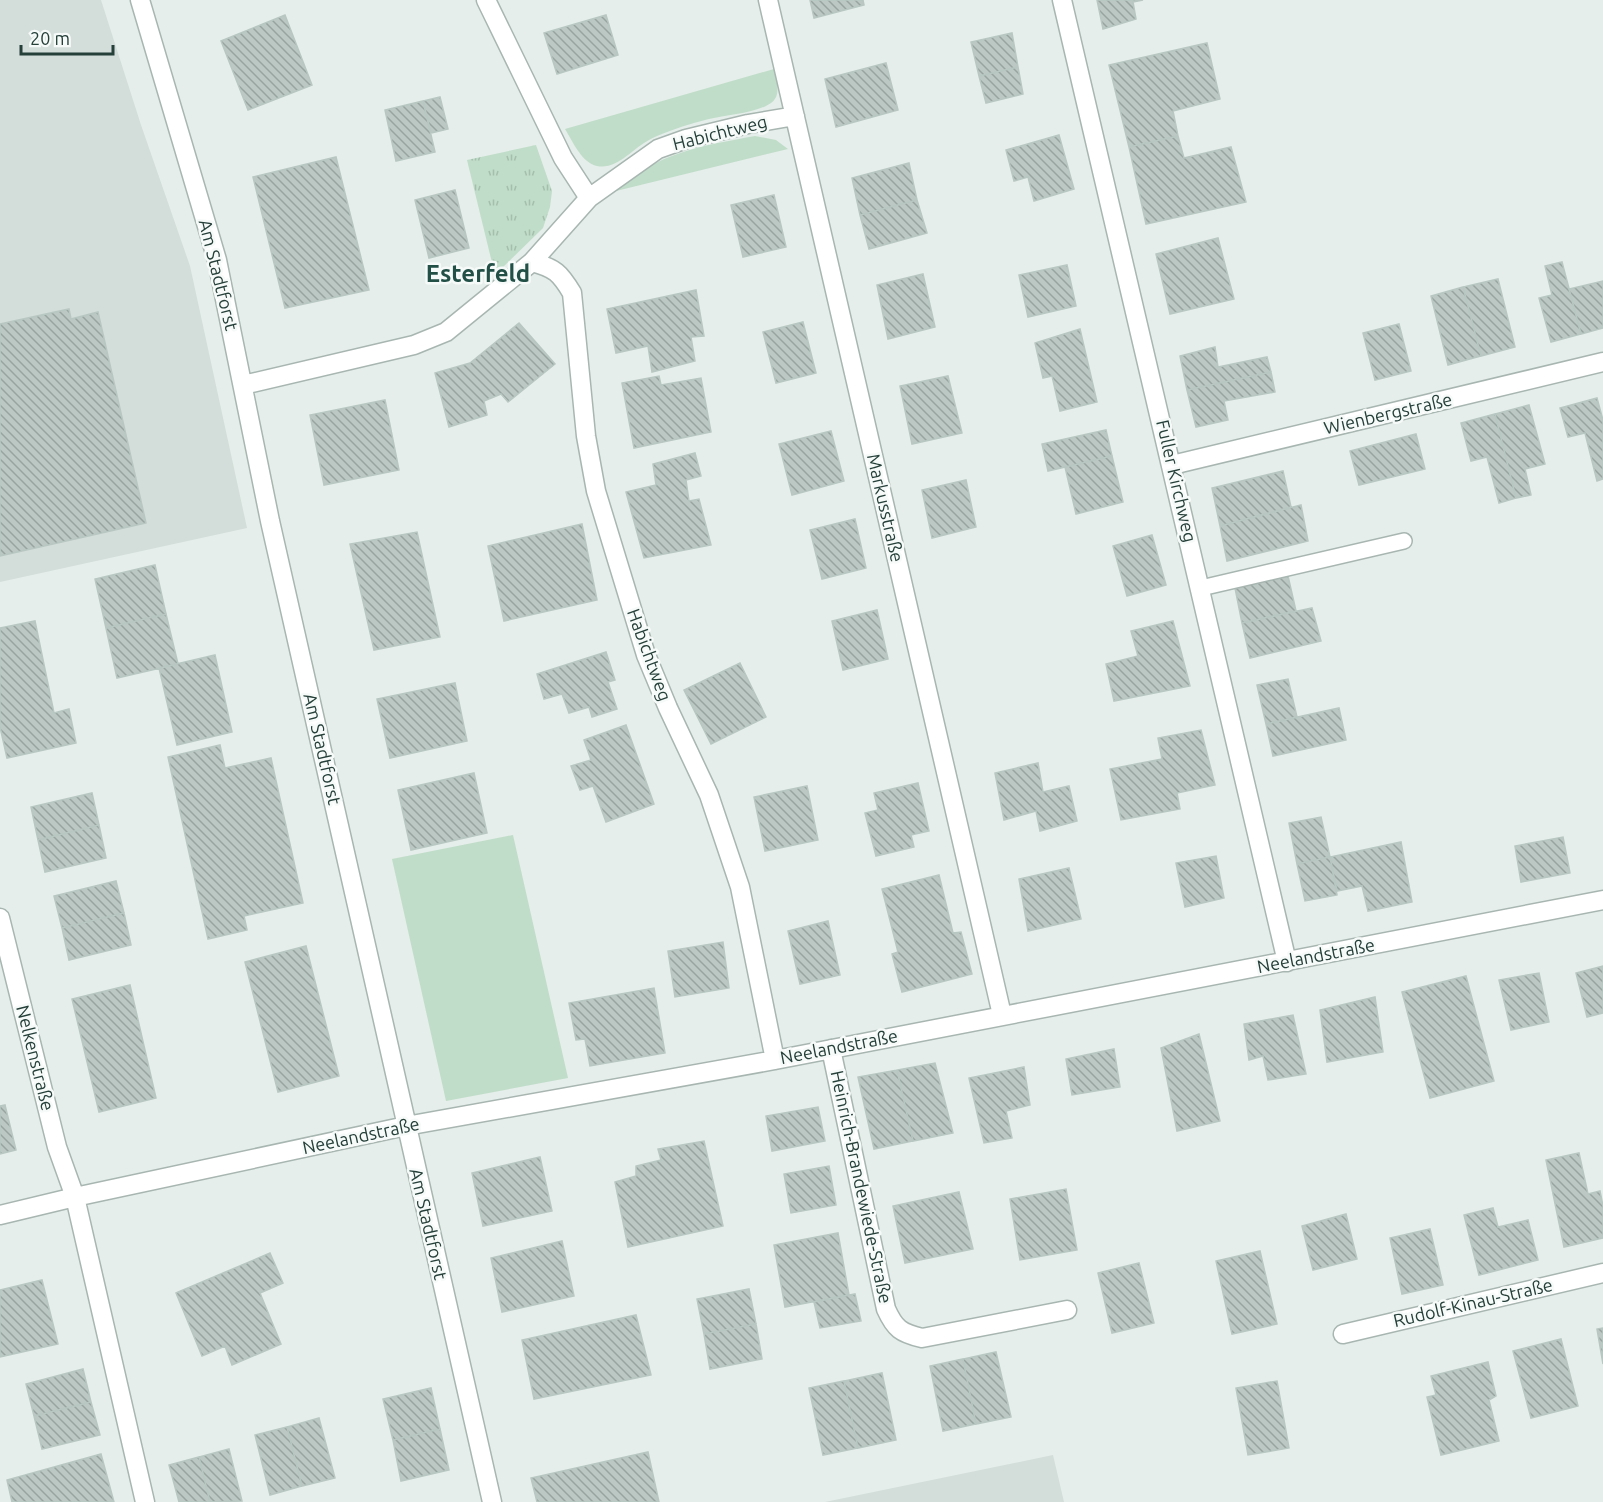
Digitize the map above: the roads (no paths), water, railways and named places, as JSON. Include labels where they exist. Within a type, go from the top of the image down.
[{"type":"street","name":"Am Stadtforst","points":[[140,0],[217,260],[270,521],[492,1502]]},
{"type":"street","points":[[486,0],[563,158],[589,198]]},
{"type":"street","name":"Markusstraße","points":[[768,0],[1002,1015]]},
{"type":"street","name":"Fuller Kirchweg","points":[[1062,0],[1287,962]]},
{"type":"street","name":"Habichtweg","points":[[243,386],[414,345],[446,332],[532,262],[589,198],[658,148],[715,132],[795,117]]},
{"type":"street","name":"Habichtweg","points":[[532,262],[550,267],[562,276],[572,293],[586,436],[597,491],[646,655],[709,795],[740,887],[775,1060]]},
{"type":"street","name":"Wienbergstraße","points":[[1172,465],[1603,362]]},
{"type":"street","name":"Neelandstraße","points":[[0,1215],[406,1126],[775,1060],[1603,900]]},
{"type":"street","name":"Nelkenstraße","points":[[0,918],[57,1147],[75,1197]]},
{"type":"street","name":"Heinrich-Brandewiede-Straße","points":[[831,1049],[886,1309],[893,1324],[905,1334],[922,1338],[1067,1310]]},
{"type":"street","points":[[75,1197],[146,1502]]},
{"type":"street","name":"Rudolf-Kinau-Straße","points":[[1343,1334],[1603,1273]]},
{"type":"lane","points":[[1201,588],[1404,541]]},
{"type":"district","name":"Esterfeld","points":[[478,274]]}]
